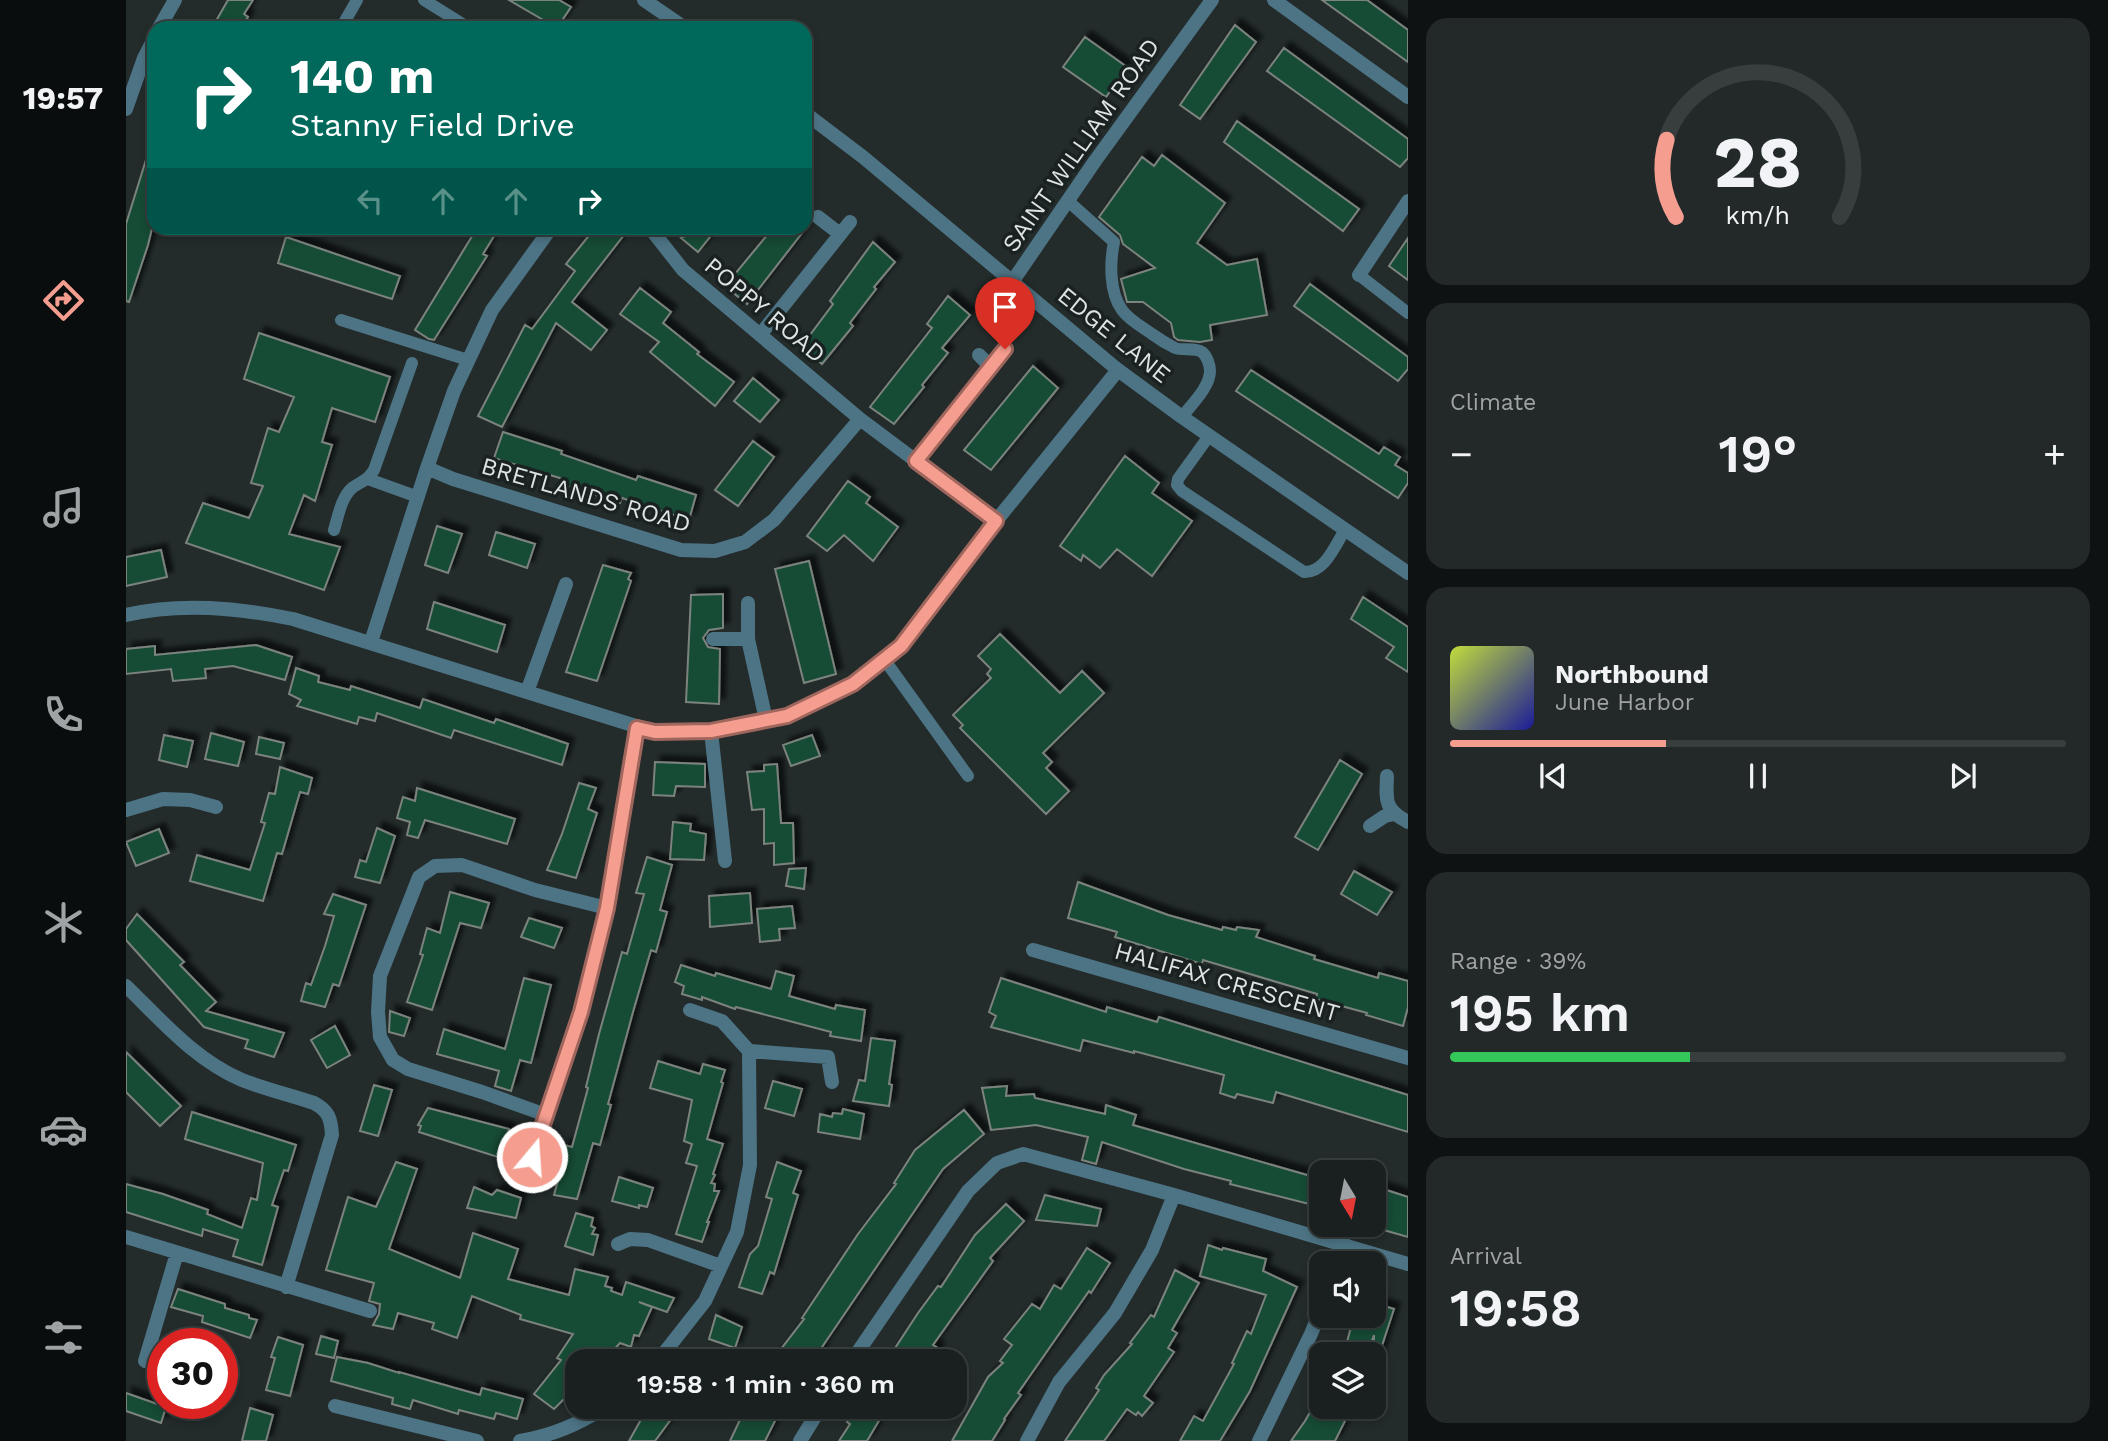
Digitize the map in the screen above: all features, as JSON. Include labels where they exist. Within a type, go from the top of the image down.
[{"type":"street","points":[[163,21],[175,0]]},
{"type":"street","points":[[644,0],[675,21]]},
{"type":"street","points":[[1274,0],[1408,97]]},
{"type":"street","name":"SAINT WILLIAM ROAD","points":[[1012,282],[1207,2]]},
{"type":"street","points":[[126,109],[130,82],[147,52]]},
{"type":"street","name":"EDGE LANE","points":[[812,118],[863,157],[1118,370],[1408,573]]},
{"type":"street","points":[[1359,275],[1408,201]]},
{"type":"street","points":[[818,217],[841,234]]},
{"type":"street","points":[[760,335],[850,222]]},
{"type":"street","points":[[372,642],[454,391],[492,310],[546,235]]},
{"type":"street","name":"POPPY ROAD","points":[[656,235],[683,270],[860,419]]},
{"type":"street","points":[[916,461],[1005,349]]},
{"type":"street","points":[[979,355],[991,367]]},
{"type":"street","points":[[126,615],[153,609],[246,610],[293,619],[655,732],[711,731],[787,716],[853,684],[901,646],[996,521],[1118,370]]},
{"type":"street","points":[[860,419],[996,521]]},
{"type":"street","name":"BRETLANDS ROAD","points":[[427,468],[453,479],[681,550],[715,551],[745,542],[774,520],[860,419]]},
{"type":"street","points":[[527,692],[566,584]]},
{"type":"street","points":[[748,603],[748,639],[766,720]]},
{"type":"street","points":[[713,639],[748,639]]},
{"type":"street","points":[[526,1178],[581,1012],[607,908],[637,728]]},
{"type":"street","points":[[711,731],[725,861]]},
{"type":"street","points":[[1387,776],[1387,804],[1401,818]]},
{"type":"street","points":[[126,810],[163,799],[190,800],[216,807]]},
{"type":"street","points":[[1370,826],[1385,816],[1401,818]]},
{"type":"street","points":[[546,1115],[408,1069],[393,1060],[380,1037],[380,976],[419,877],[435,866],[462,865],[535,890],[607,908]]},
{"type":"street","name":"HALIFAX CRESCENT","points":[[1033,950],[1408,1058]]},
{"type":"street","points":[[126,986],[181,1041],[208,1061],[242,1080],[324,1108],[331,1122],[332,1135],[286,1287]]},
{"type":"street","points":[[690,1010],[722,1021],[750,1051],[828,1057],[832,1082]]},
{"type":"street","points":[[667,1349],[705,1301],[737,1232],[750,1165],[750,1051]]},
{"type":"street","points":[[859,1349],[968,1191],[997,1163],[1023,1154],[1408,1264]]},
{"type":"street","points":[[1027,1441],[1059,1382],[1115,1312],[1152,1250],[1174,1195]]},
{"type":"street","points":[[126,1237],[370,1311]]},
{"type":"street","points":[[618,1244],[630,1239],[648,1240],[721,1266]]},
{"type":"street","points":[[1344,1251],[1346,1245]]},
{"type":"street","points":[[145,1360],[177,1253]]},
{"type":"street","points":[[1259,1441],[1313,1328]]},
{"type":"street","points":[[335,1406],[452,1438],[477,1441]]},
{"type":"street","points":[[520,1441],[572,1427],[586,1419]]},
{"type":"street","points":[[800,1441],[814,1419]]},
{"type":"lane","points":[[345,21],[357,0]]},
{"type":"lane","points":[[424,0],[458,21]]},
{"type":"lane","points":[[1068,201],[1115,242],[1110,260],[1115,294],[1122,311],[1166,344],[1179,349],[1193,349],[1203,353],[1208,360],[1208,382],[1182,417]]},
{"type":"lane","points":[[1359,275],[1408,313]]},
{"type":"lane","points":[[341,320],[468,360]]},
{"type":"lane","points":[[334,530],[346,496],[368,479],[374,470],[412,363]]},
{"type":"lane","points":[[1209,436],[1178,479],[1177,485],[1182,491],[1304,572],[1320,568],[1345,530]]},
{"type":"lane","points":[[368,479],[418,496]]},
{"type":"lane","points":[[884,659],[968,776]]},
{"type":"building","points":[[228,0],[253,0],[244,14],[248,17],[245,21],[216,21]]},
{"type":"building","points":[[509,0],[559,0],[571,7],[562,21],[545,21]]},
{"type":"building","points":[[1322,0],[1367,0],[1408,30],[1408,62]]},
{"type":"building","points":[[1235,25],[1256,42],[1200,119],[1180,105]]},
{"type":"building","points":[[1085,37],[1127,67],[1106,97],[1063,67]]},
{"type":"building","points":[[1284,48],[1408,139],[1408,158],[1400,167],[1267,71]]},
{"type":"building","points":[[1237,121],[1359,209],[1343,231],[1224,142]]},
{"type":"building","points":[[1162,155],[1225,203],[1197,243],[1227,265],[1257,259],[1267,315],[1210,325],[1212,340],[1178,340],[1174,337],[1171,323],[1143,302],[1127,302],[1121,279],[1155,268],[1123,244],[1120,235],[1099,217],[1142,157],[1154,166]]},
{"type":"building","points":[[147,157],[147,235],[150,235],[129,302],[126,301],[126,224]]},
{"type":"building","points":[[473,235],[495,235],[483,254],[487,256],[434,340],[415,330]]},
{"type":"building","points":[[589,235],[624,235],[572,302],[607,330],[591,350],[556,323],[502,427],[478,416],[525,325],[532,329],[575,271],[566,264]]},
{"type":"building","points":[[711,235],[698,252],[681,238]]},
{"type":"building","points":[[767,235],[801,235],[747,304],[725,286]]},
{"type":"building","points":[[286,237],[400,276],[392,299],[278,263]]},
{"type":"building","points":[[1408,238],[1408,280],[1389,266]]},
{"type":"building","points":[[873,242],[895,262],[850,323],[853,326],[822,364],[801,347]]},
{"type":"building","points":[[1310,284],[1408,357],[1408,369],[1398,381],[1294,306]]},
{"type":"building","points":[[640,288],[671,312],[663,323],[699,352],[697,354],[734,382],[715,406],[650,352],[659,342],[620,314]]},
{"type":"building","points":[[948,296],[970,315],[942,348],[948,353],[894,424],[870,407],[932,328],[927,324]]},
{"type":"building","points":[[259,333],[390,377],[375,422],[332,408],[322,442],[332,445],[315,501],[304,495],[289,534],[340,547],[324,590],[186,543],[203,503],[249,518],[263,486],[251,483],[268,428],[279,432],[294,397],[244,379]]},
{"type":"building","points":[[1033,366],[1058,388],[991,470],[964,450]]},
{"type":"building","points":[[1251,370],[1379,454],[1384,447],[1400,457],[1395,465],[1408,473],[1408,483],[1398,498],[1236,391]]},
{"type":"building","points":[[753,378],[779,400],[760,422],[734,401]]},
{"type":"building","points":[[503,432],[562,451],[561,454],[636,480],[638,476],[696,495],[689,520],[622,498],[620,503],[561,484],[563,479],[494,458]]},
{"type":"building","points":[[753,441],[774,457],[738,506],[715,490]]},
{"type":"building","points":[[1125,456],[1159,483],[1152,493],[1192,521],[1152,576],[1117,549],[1100,568],[1083,555],[1081,561],[1060,546]]},
{"type":"building","points":[[848,481],[870,497],[866,503],[898,527],[873,561],[844,535],[827,551],[807,536]]},
{"type":"building","points":[[437,526],[462,534],[448,573],[425,565]]},
{"type":"building","points":[[496,532],[535,544],[527,568],[489,555]]},
{"type":"building","points":[[161,550],[167,577],[126,586],[126,557]]},
{"type":"building","points":[[809,561],[836,674],[804,683],[775,569]]},
{"type":"building","points":[[603,565],[631,573],[628,579],[631,581],[597,681],[566,672]]},
{"type":"building","points":[[723,594],[723,628],[709,630],[703,638],[708,647],[720,649],[719,704],[686,702],[691,595]]},
{"type":"building","points":[[1363,597],[1408,627],[1408,672],[1386,658],[1394,647],[1351,619]]},
{"type":"building","points":[[434,602],[505,625],[497,652],[427,629]]},
{"type":"building","points":[[1000,634],[1060,693],[1082,671],[1104,693],[1043,753],[1052,762],[1046,768],[1069,791],[1046,814],[960,728],[963,725],[953,715],[991,678],[987,674],[991,669],[978,656]]},
{"type":"building","points":[[256,645],[292,657],[285,680],[233,666],[205,669],[206,678],[173,681],[171,669],[126,674],[126,649],[155,646],[155,655]]},
{"type":"building","points":[[296,668],[319,676],[318,682],[350,690],[351,686],[420,708],[423,699],[494,723],[496,719],[568,744],[562,765],[454,730],[451,738],[377,713],[375,721],[359,717],[357,724],[297,706],[301,700],[289,694]]},
{"type":"building","points":[[211,733],[244,742],[238,766],[205,759]]},
{"type":"building","points":[[164,735],[193,741],[187,767],[159,760]]},
{"type":"building","points":[[812,735],[820,756],[791,766],[783,745]]},
{"type":"building","points":[[259,737],[284,743],[280,759],[256,754]]},
{"type":"building","points":[[1340,760],[1362,774],[1318,850],[1295,837]]},
{"type":"building","points":[[655,762],[705,764],[705,787],[676,786],[674,796],[653,795]]},
{"type":"building","points":[[777,764],[781,823],[793,823],[794,863],[774,865],[774,843],[764,844],[764,809],[752,810],[747,772],[764,771],[764,765]]},
{"type":"building","points":[[280,767],[312,778],[308,794],[300,792],[282,854],[277,853],[263,901],[190,881],[197,855],[250,870],[265,823],[261,822],[269,793],[275,794]]},
{"type":"building","points":[[579,783],[596,788],[588,809],[597,813],[576,878],[547,870]]},
{"type":"building","points":[[417,788],[515,819],[507,844],[425,820],[418,838],[407,835],[410,822],[397,818],[403,797],[415,801]]},
{"type":"building","points":[[673,822],[691,824],[690,831],[706,834],[704,860],[670,859]]},
{"type":"building","points":[[377,828],[395,836],[380,883],[355,877],[360,860],[366,862]]},
{"type":"building","points":[[159,829],[169,853],[136,866],[126,842]]},
{"type":"building","points":[[647,857],[672,865],[660,910],[667,912],[656,952],[651,950],[608,1104],[611,1105],[600,1145],[593,1143],[577,1199],[554,1195],[562,1166],[559,1164],[564,1145],[572,1147],[622,952],[627,954],[644,894],[636,893]]},
{"type":"building","points":[[806,868],[804,889],[786,886],[789,869]]},
{"type":"building","points":[[1354,871],[1392,892],[1377,915],[1341,894]]},
{"type":"building","points":[[1078,882],[1168,915],[1222,930],[1223,927],[1236,930],[1237,927],[1259,930],[1256,937],[1315,956],[1314,959],[1378,978],[1379,973],[1408,981],[1408,1007],[1403,1026],[1316,999],[1317,994],[1203,960],[1202,964],[1115,937],[1117,932],[1068,918]]},
{"type":"building","points":[[450,892],[489,903],[481,928],[460,923],[432,1010],[407,1002],[423,955],[420,954],[427,928],[440,933]]},
{"type":"building","points":[[750,893],[752,923],[710,927],[709,896]]},
{"type":"building","points":[[333,894],[366,905],[339,986],[333,984],[325,1007],[301,1001],[306,983],[311,985],[334,916],[324,914]]},
{"type":"building","points":[[792,906],[795,928],[779,929],[780,940],[760,942],[757,909]]},
{"type":"building","points":[[137,914],[184,962],[180,965],[216,1002],[206,1011],[284,1033],[274,1057],[245,1048],[248,1040],[204,1027],[126,940],[126,929]]},
{"type":"building","points":[[529,918],[562,928],[554,948],[521,937]]},
{"type":"building","points":[[681,965],[771,989],[776,971],[794,976],[789,996],[835,1009],[836,1005],[865,1010],[861,1041],[830,1036],[831,1032],[682,994],[684,986],[675,982]]},
{"type":"building","points":[[524,978],[551,985],[531,1063],[520,1060],[511,1091],[495,1086],[499,1071],[437,1054],[444,1029],[505,1049]]},
{"type":"building","points":[[1001,978],[1106,1012],[1107,1007],[1157,1022],[1159,1017],[1408,1095],[1408,1132],[1276,1092],[1273,1103],[1237,1094],[1235,1098],[1220,1093],[1224,1075],[1134,1051],[1083,1040],[1080,1051],[991,1027],[996,1016],[989,1012]]},
{"type":"building","points":[[390,1011],[410,1018],[404,1036],[389,1032]]},
{"type":"building","points":[[335,1026],[350,1055],[327,1068],[311,1040]]},
{"type":"building","points":[[871,1038],[895,1041],[889,1106],[853,1101],[859,1080],[865,1081]]},
{"type":"building","points":[[126,1052],[181,1106],[160,1126],[126,1092]]},
{"type":"building","points":[[658,1061],[700,1074],[703,1064],[725,1070],[707,1139],[723,1144],[711,1183],[715,1184],[714,1191],[719,1191],[702,1242],[676,1234],[697,1166],[686,1163],[692,1144],[684,1141],[692,1100],[650,1088]]},
{"type":"building","points":[[773,1081],[802,1089],[794,1116],[765,1108]]},
{"type":"building","points":[[374,1085],[392,1090],[378,1136],[360,1131]]},
{"type":"building","points":[[1007,1086],[1006,1096],[1034,1094],[1035,1098],[1105,1114],[1106,1105],[1136,1115],[1133,1125],[1309,1176],[1309,1204],[1230,1184],[1231,1181],[1184,1169],[1102,1142],[1096,1164],[1082,1160],[1088,1137],[1036,1125],[991,1130],[982,1088]]},
{"type":"building","points":[[428,1108],[509,1129],[501,1158],[419,1132],[421,1126],[418,1125]]},
{"type":"building","points":[[843,1109],[864,1114],[860,1139],[818,1132],[820,1114],[832,1117],[833,1113],[842,1114]]},
{"type":"building","points":[[964,1110],[984,1134],[943,1169],[821,1349],[781,1349],[804,1319],[802,1318],[858,1234],[896,1184],[894,1183],[915,1150]]},
{"type":"building","points":[[192,1112],[296,1145],[288,1171],[284,1170],[272,1205],[278,1207],[262,1265],[233,1256],[238,1240],[203,1229],[202,1236],[126,1212],[126,1184],[208,1210],[207,1214],[242,1228],[251,1198],[257,1200],[263,1163],[185,1139]]},
{"type":"building","points":[[396,1162],[417,1169],[389,1249],[460,1278],[473,1233],[518,1249],[508,1279],[569,1295],[575,1269],[608,1277],[605,1286],[622,1295],[626,1282],[674,1298],[667,1312],[639,1302],[652,1307],[639,1336],[634,1335],[631,1347],[620,1343],[615,1349],[565,1349],[565,1398],[554,1409],[534,1394],[561,1360],[557,1358],[573,1334],[520,1319],[521,1315],[472,1296],[457,1338],[432,1329],[434,1323],[398,1313],[393,1329],[373,1325],[379,1314],[380,1304],[369,1301],[374,1283],[326,1270],[348,1197],[376,1207]]},
{"type":"building","points":[[777,1162],[801,1171],[793,1193],[798,1195],[774,1274],[770,1272],[762,1294],[739,1287],[750,1254],[758,1246],[772,1199],[766,1197]]},
{"type":"building","points":[[619,1177],[653,1188],[647,1207],[639,1205],[639,1208],[612,1201]]},
{"type":"building","points":[[474,1187],[492,1195],[497,1190],[521,1198],[516,1218],[467,1208]]},
{"type":"building","points":[[1386,1190],[1408,1197],[1408,1237],[1386,1231]]},
{"type":"building","points":[[1045,1195],[1101,1209],[1097,1226],[1036,1220]]},
{"type":"building","points":[[1006,1204],[1024,1221],[990,1258],[993,1261],[933,1345],[937,1349],[894,1349],[938,1286],[941,1287],[975,1235]]},
{"type":"building","points":[[576,1213],[593,1218],[591,1226],[595,1228],[592,1234],[598,1235],[593,1255],[565,1246]]},
{"type":"building","points":[[1208,1245],[1266,1259],[1263,1271],[1297,1287],[1250,1391],[1220,1441],[1180,1441],[1194,1416],[1203,1421],[1234,1364],[1232,1363],[1247,1331],[1251,1334],[1266,1295],[1200,1276]]},
{"type":"building","points":[[1087,1248],[1110,1263],[1018,1393],[1021,1395],[992,1441],[952,1441],[964,1419],[967,1419],[988,1377],[1003,1363],[1000,1361],[1012,1345],[1004,1339],[1032,1304],[1040,1309],[1054,1285],[1061,1289]]},
{"type":"building","points":[[1175,1270],[1199,1283],[1172,1330],[1177,1333],[1168,1348],[1174,1352],[1144,1396],[1153,1403],[1142,1416],[1127,1409],[1104,1441],[1065,1441],[1099,1390],[1096,1388],[1104,1375],[1132,1344],[1130,1343],[1151,1315],[1154,1317]]},
{"type":"building","points":[[178,1289],[225,1304],[225,1308],[257,1320],[250,1338],[238,1334],[238,1328],[220,1328],[202,1322],[203,1316],[171,1307]]},
{"type":"building","points":[[1386,1307],[1394,1309],[1383,1342],[1374,1342],[1374,1335],[1371,1342],[1347,1342],[1351,1328],[1386,1328]]},
{"type":"building","points":[[716,1315],[742,1327],[735,1348],[709,1339]]},
{"type":"building","points":[[321,1336],[338,1341],[334,1358],[316,1354]]},
{"type":"building","points":[[278,1337],[303,1345],[290,1396],[266,1390],[275,1358],[271,1357]]},
{"type":"building","points":[[337,1357],[368,1363],[480,1395],[482,1388],[523,1399],[517,1419],[496,1413],[494,1419],[459,1410],[458,1414],[413,1400],[410,1409],[392,1404],[393,1398],[331,1381]]},
{"type":"building","points":[[126,1393],[147,1400],[147,1418],[126,1411]]},
{"type":"building","points":[[250,1408],[273,1415],[266,1441],[242,1441]]},
{"type":"building","points":[[1309,1414],[1309,1419],[1346,1419],[1335,1441],[1291,1441]]},
{"type":"building","points":[[641,1419],[671,1419],[655,1441],[629,1441]]},
{"type":"building","points":[[740,1419],[776,1419],[765,1441],[730,1441]]},
{"type":"building","points":[[849,1419],[880,1419],[867,1441],[839,1441],[850,1424],[847,1422]]},
{"type":"route","points":[[532,1157],[581,1012],[607,908],[637,728],[655,732],[711,731],[787,716],[853,684],[901,646],[996,521],[916,461],[1005,349]]}]
